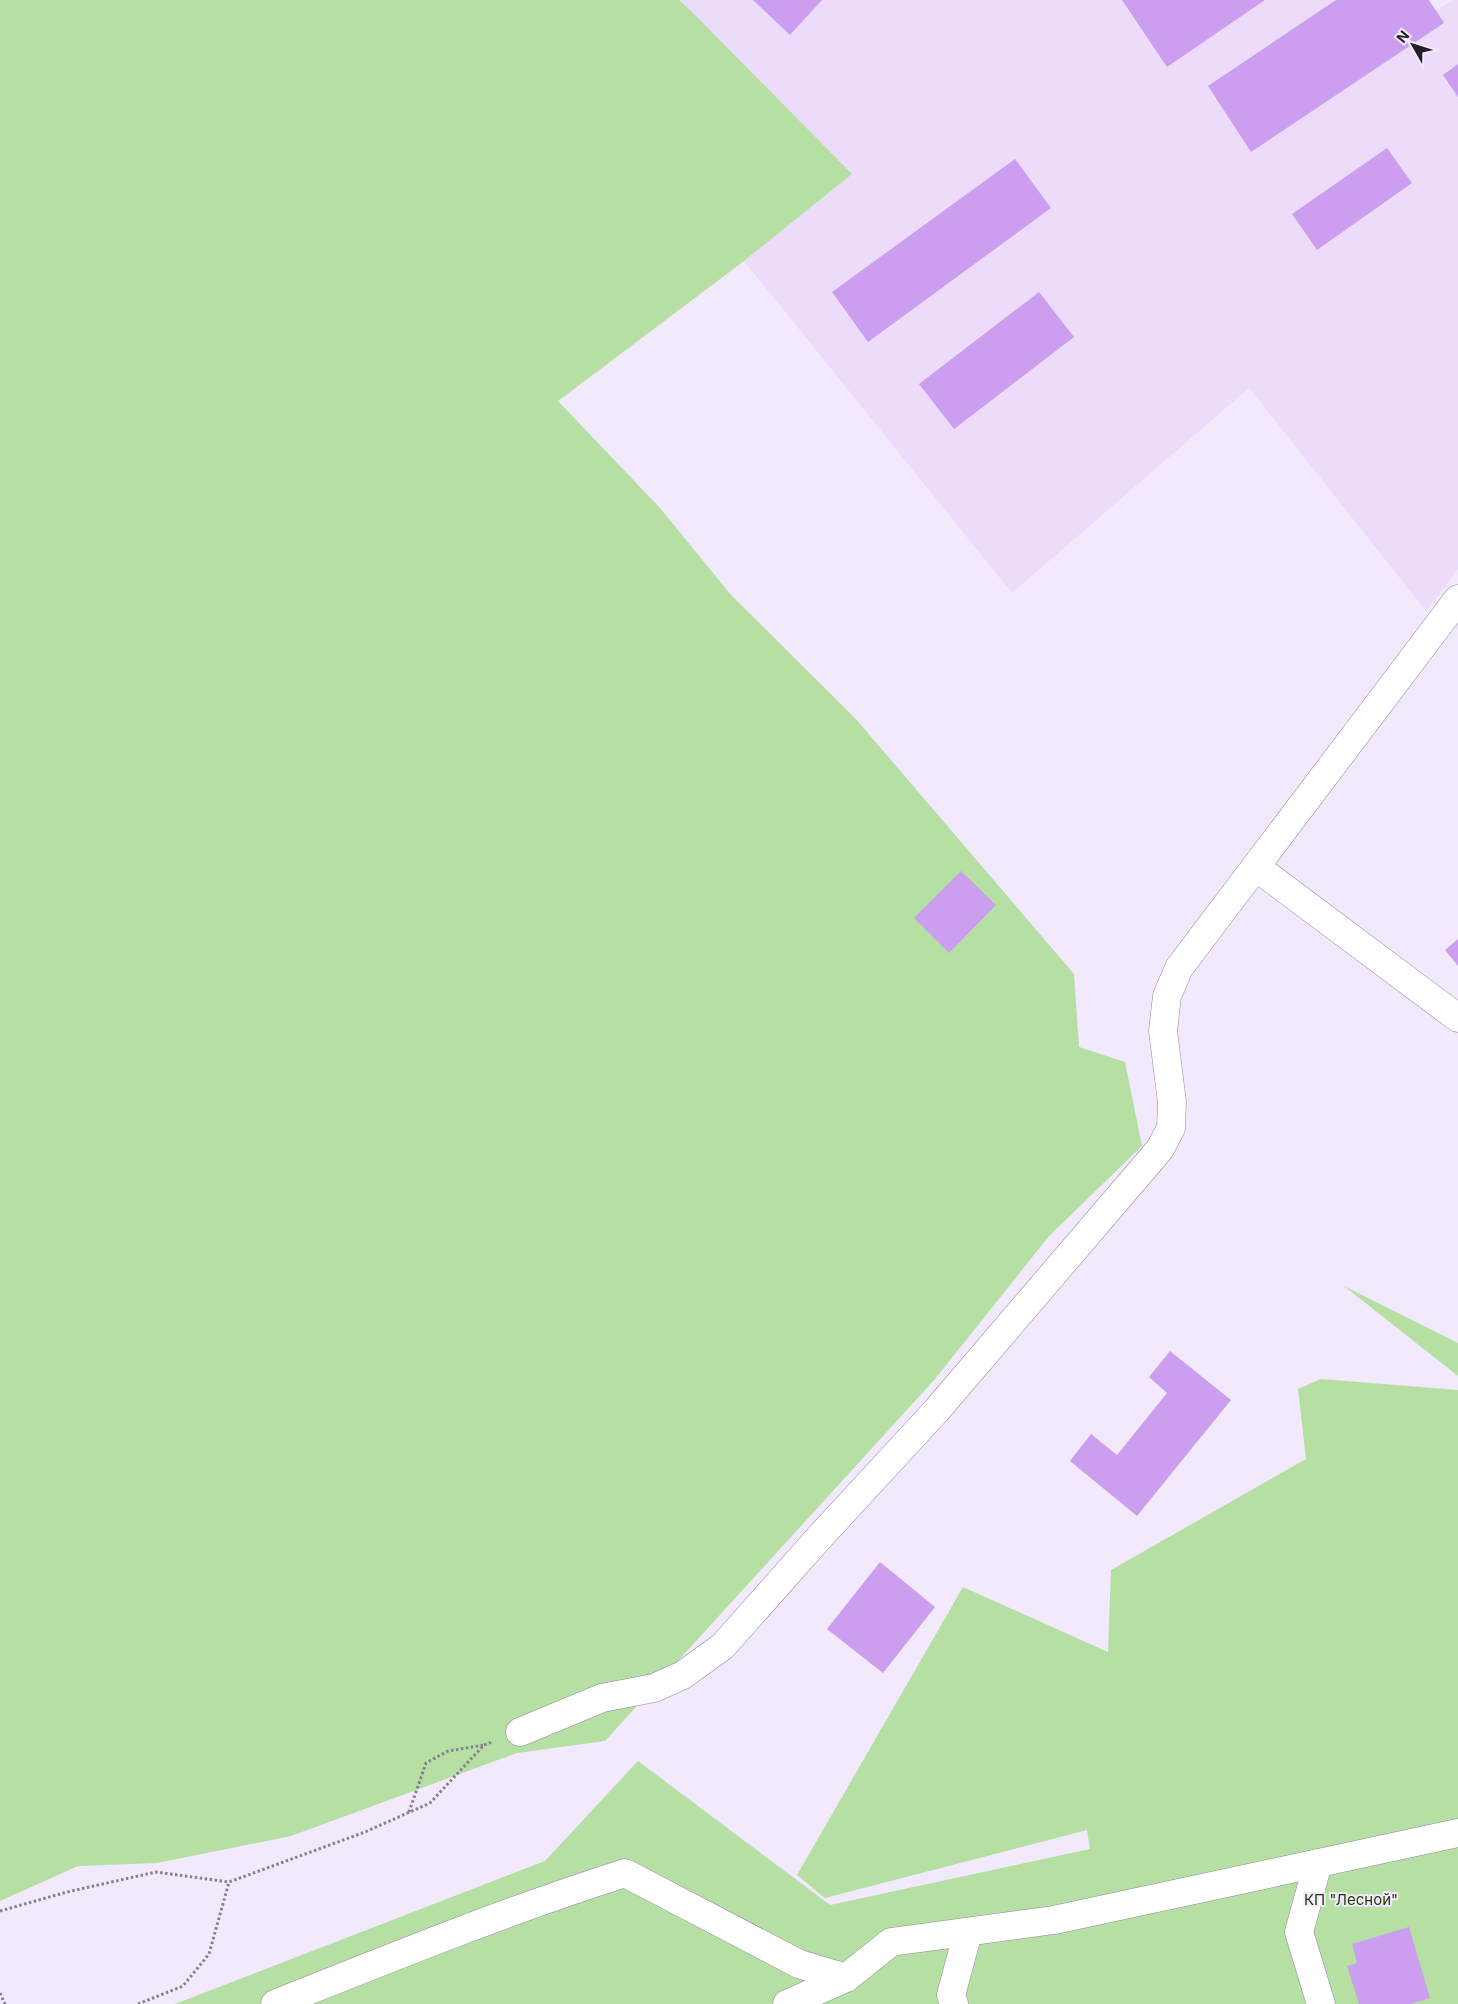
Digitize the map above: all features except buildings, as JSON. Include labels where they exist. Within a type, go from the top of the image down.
[{"type":"street","points":[[520,1732],[602,1698],[654,1688],[684,1675],[723,1646],[936,1410],[1160,1149],[1171,1128],[1172,1102],[1163,1030],[1167,996],[1179,968],[1458,599]]},
{"type":"street","points":[[1256,866],[1458,1018]]},
{"type":"street","points":[[787,2004],[846,1978],[891,1942],[1054,1920],[1458,1834]]},
{"type":"street","points":[[1318,1864],[1299,1932],[1321,2004]]},
{"type":"street","points":[[274,2004],[438,1940],[584,1886],[625,1873],[799,1964],[846,1978]]},
{"type":"street","points":[[954,2004],[951,1995],[968,1932]]},
{"type":"path","points":[[409,1813],[426,1763],[448,1751],[484,1745],[520,1732]]},
{"type":"path","points":[[0,1912],[66,1892],[156,1872],[229,1882],[365,1832],[430,1803],[484,1745]]},
{"type":"path","points":[[138,2004],[183,1986],[209,1954],[229,1882]]},
{"type":"path","points":[[0,1993],[5,2004]]},
{"type":"shaded area","points":[[679,0],[1429,0],[1436,10],[1453,0],[1458,0],[1458,569],[1426,611],[1249,388],[1012,593],[744,261],[852,174]]},
{"type":"green space","points":[[0,0],[679,0],[695,15],[852,174],[744,261],[558,401],[660,508],[731,595],[855,718],[1074,974],[1079,1047],[1125,1062],[1142,1146],[1049,1236],[935,1379],[605,1741],[517,1753],[291,1836],[157,1863],[78,1866],[0,1901]]},
{"type":"green space","points":[[1344,1286],[1458,1343],[1458,1376]]},
{"type":"green space","name":"КП \"Лесной\"","points":[[1321,1379],[1458,1390],[1458,2004],[175,2004],[545,1861],[638,1761],[830,1905],[1090,1849],[1087,1830],[825,1898],[797,1875],[963,1587],[1108,1652],[1111,1570],[1306,1459],[1298,1389]]}]
